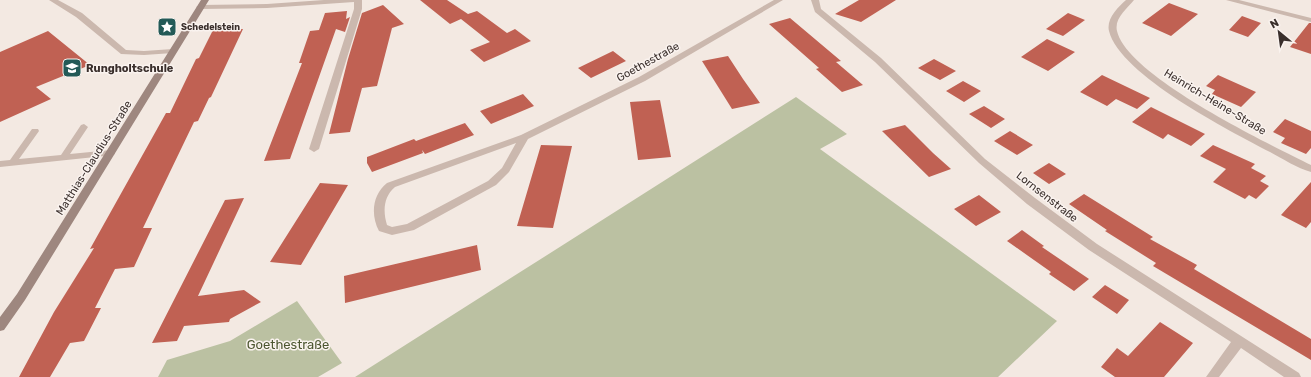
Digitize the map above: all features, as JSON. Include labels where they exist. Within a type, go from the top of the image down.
[{"type":"street","points":[[53,0],[79,15],[124,52],[144,53],[173,51]]},
{"type":"street","points":[[202,4],[267,6],[357,0],[358,9],[314,149]]},
{"type":"street","name":"Goethestraße","points":[[524,138],[506,170],[492,183],[410,227],[392,230],[383,228],[380,203],[382,195],[387,188],[400,181],[524,138],[642,79],[779,0]]},
{"type":"street","name":"Lornsenstraße","points":[[814,0],[818,10],[878,60],[960,140],[1003,179],[1094,247],[1295,377]]},
{"type":"street","name":"Heinrich-Heine-Straße","points":[[1130,0],[1118,14],[1114,22],[1113,31],[1116,40],[1129,57],[1156,79],[1201,109],[1311,169]]},
{"type":"street","points":[[1230,0],[1311,20]]},
{"type":"street","name":"Matthias-Claudius-Straße","points":[[0,326],[21,297],[202,4]]},
{"type":"street","points":[[1212,377],[1239,341]]},
{"type":"lane","points":[[63,158],[84,127]]},
{"type":"lane","points":[[12,162],[35,131]]},
{"type":"lane","points":[[0,164],[111,153]]},
{"type":"green space","points":[[796,97],[847,134],[820,149],[1057,321],[998,377],[355,377]]},
{"type":"green space","name":"Goethestraße","points":[[297,301],[342,363],[318,377],[158,377],[167,360],[230,341]]},
{"type":"building","points":[[420,0],[447,0],[468,14],[477,11],[507,33],[515,29],[531,41],[484,62],[470,50],[490,42],[461,19],[450,24]]},
{"type":"building","points":[[859,0],[896,0],[861,22],[835,14]]},
{"type":"building","points":[[1169,3],[1198,14],[1171,36],[1142,23]]},
{"type":"building","points":[[383,5],[404,24],[392,28],[377,86],[362,88],[350,132],[329,134],[348,59],[362,13]]},
{"type":"building","points":[[347,11],[346,19],[350,17],[345,32],[336,29],[290,159],[264,161],[302,63],[299,63],[310,31],[319,30],[325,13]]},
{"type":"building","points":[[1068,13],[1085,20],[1063,36],[1046,29]]},
{"type":"building","points":[[1242,16],[1261,23],[1248,37],[1229,30]]},
{"type":"building","points":[[790,18],[841,61],[836,62],[863,85],[842,92],[816,69],[819,68],[769,24]]},
{"type":"building","points":[[1309,23],[1311,23],[1311,54],[1290,47]]},
{"type":"building","points":[[232,24],[229,30],[243,29],[211,97],[209,98],[198,121],[194,122],[143,228],[152,228],[134,267],[115,269],[95,308],[101,308],[84,341],[70,343],[50,377],[19,377],[54,312],[94,248],[90,249],[166,113],[170,113],[196,59],[199,58],[215,26]]},
{"type":"building","points":[[48,31],[90,65],[36,87],[51,99],[0,122],[0,52]]},
{"type":"building","points":[[1047,39],[1075,52],[1048,71],[1021,57]]},
{"type":"building","points":[[613,51],[626,61],[591,78],[578,68]]},
{"type":"building","points":[[728,56],[760,103],[732,109],[702,61]]},
{"type":"building","points":[[934,59],[956,71],[940,80],[918,68]]},
{"type":"building","points":[[1102,75],[1150,98],[1137,109],[1116,99],[1107,106],[1080,92]]},
{"type":"building","points":[[1218,75],[1256,92],[1241,107],[1212,94],[1215,90],[1206,86]]},
{"type":"building","points":[[963,81],[981,91],[964,102],[946,91]]},
{"type":"building","points":[[523,94],[534,106],[491,124],[480,111]]},
{"type":"building","points":[[660,100],[671,157],[638,160],[630,102]]},
{"type":"building","points":[[984,106],[1005,119],[991,128],[969,114]]},
{"type":"building","points":[[1151,107],[1205,134],[1191,146],[1168,134],[1163,139],[1132,122]]},
{"type":"building","points":[[1285,119],[1311,131],[1311,148],[1306,154],[1281,143],[1285,138],[1273,132]]},
{"type":"building","points":[[465,123],[474,135],[425,154],[422,150],[423,153],[372,172],[367,163],[367,157],[414,139],[416,141]]},
{"type":"building","points":[[905,125],[951,169],[929,177],[882,131]]},
{"type":"building","points":[[1010,131],[1033,145],[1017,155],[994,141]]},
{"type":"building","points":[[541,145],[572,146],[553,228],[517,226]]},
{"type":"building","points":[[1213,145],[1255,164],[1251,168],[1266,176],[1260,181],[1269,186],[1256,199],[1249,195],[1245,199],[1213,182],[1226,169],[1200,156]]},
{"type":"building","points":[[1049,163],[1066,174],[1049,184],[1033,173]]},
{"type":"building","points":[[1311,182],[1311,222],[1306,228],[1281,215]]},
{"type":"building","points":[[320,183],[348,185],[301,265],[270,262]]},
{"type":"building","points":[[1084,194],[1153,237],[1150,239],[1197,265],[1194,269],[1311,339],[1311,360],[1153,266],[1156,263],[1105,231],[1107,230],[1069,204]]},
{"type":"building","points":[[979,195],[1001,212],[976,226],[954,209]]},
{"type":"building","points":[[244,198],[198,296],[244,290],[261,302],[230,319],[229,322],[184,326],[177,341],[152,343],[225,200]]},
{"type":"building","points":[[1022,230],[1044,246],[1042,247],[1089,279],[1074,291],[1049,274],[1051,272],[1007,241]]},
{"type":"building","points":[[477,245],[481,270],[345,303],[344,276]]},
{"type":"building","points":[[1105,285],[1129,300],[1117,314],[1092,297]]},
{"type":"building","points":[[1160,322],[1193,343],[1164,377],[1115,377],[1101,367],[1117,348],[1128,356]]},
{"type":"place","name":"Schedelstein","points":[[167,27]]},
{"type":"place","name":"Rungholtschule","points":[[72,68]]}]
